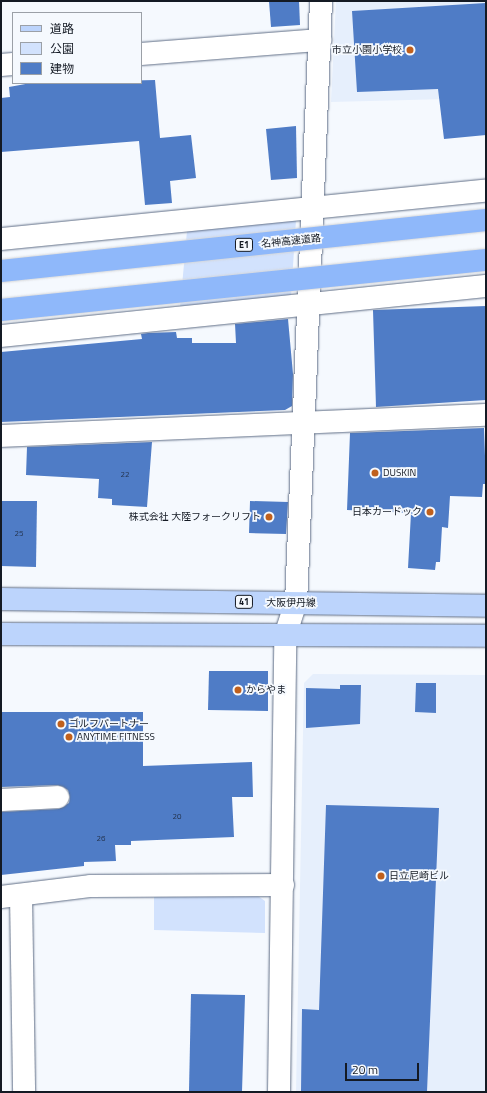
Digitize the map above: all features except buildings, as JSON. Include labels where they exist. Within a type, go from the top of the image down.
[{"type":"highway","name":"名神高速道路","points":[[1,270],[486,220]]},
{"type":"highway","points":[[1,310],[486,260]]},
{"type":"main road","name":"大阪伊丹線","points":[[1,599],[486,606]]},
{"type":"main road","points":[[1,634],[486,636]]},
{"type":"street","points":[[279,1092],[283,885],[285,636],[296,603],[321,1]]},
{"type":"street","points":[[142,54],[320,40]]},
{"type":"street","points":[[1,65],[12,64]]},
{"type":"street","points":[[1,239],[486,191]]},
{"type":"street","points":[[1,336],[486,286]]},
{"type":"street","points":[[1,436],[486,415]]},
{"type":"street","points":[[1,800],[58,797]]},
{"type":"street","points":[[24,1092],[11,896],[92,886],[283,885]]},
{"type":"shaded area","name":"市立小園小学校","points":[[336,1],[486,1],[486,98],[331,102]]},
{"type":"shaded area","points":[[313,674],[486,675],[486,1092],[296,1092],[304,683]]},
{"type":"green space","points":[[296,220],[291,296],[180,308],[187,231]]},
{"type":"green space","points":[[154,895],[258,896],[265,901],[265,933],[154,930]]},
{"type":"place","name":"市立小園小学校","points":[[410,50]]},
{"type":"place","name":"DUSKIN","points":[[375,473]]},
{"type":"place","name":"日本カードック","points":[[430,512]]},
{"type":"place","name":"株式会社 大陸フォークリフト","points":[[269,517]]},
{"type":"place","name":"からやま","points":[[238,690]]},
{"type":"place","name":"ゴルフパートナー","points":[[61,724]]},
{"type":"place","name":"ANYTIME FITNESS","points":[[69,737]]},
{"type":"place","name":"日立尼崎ビル","points":[[381,876]]}]
